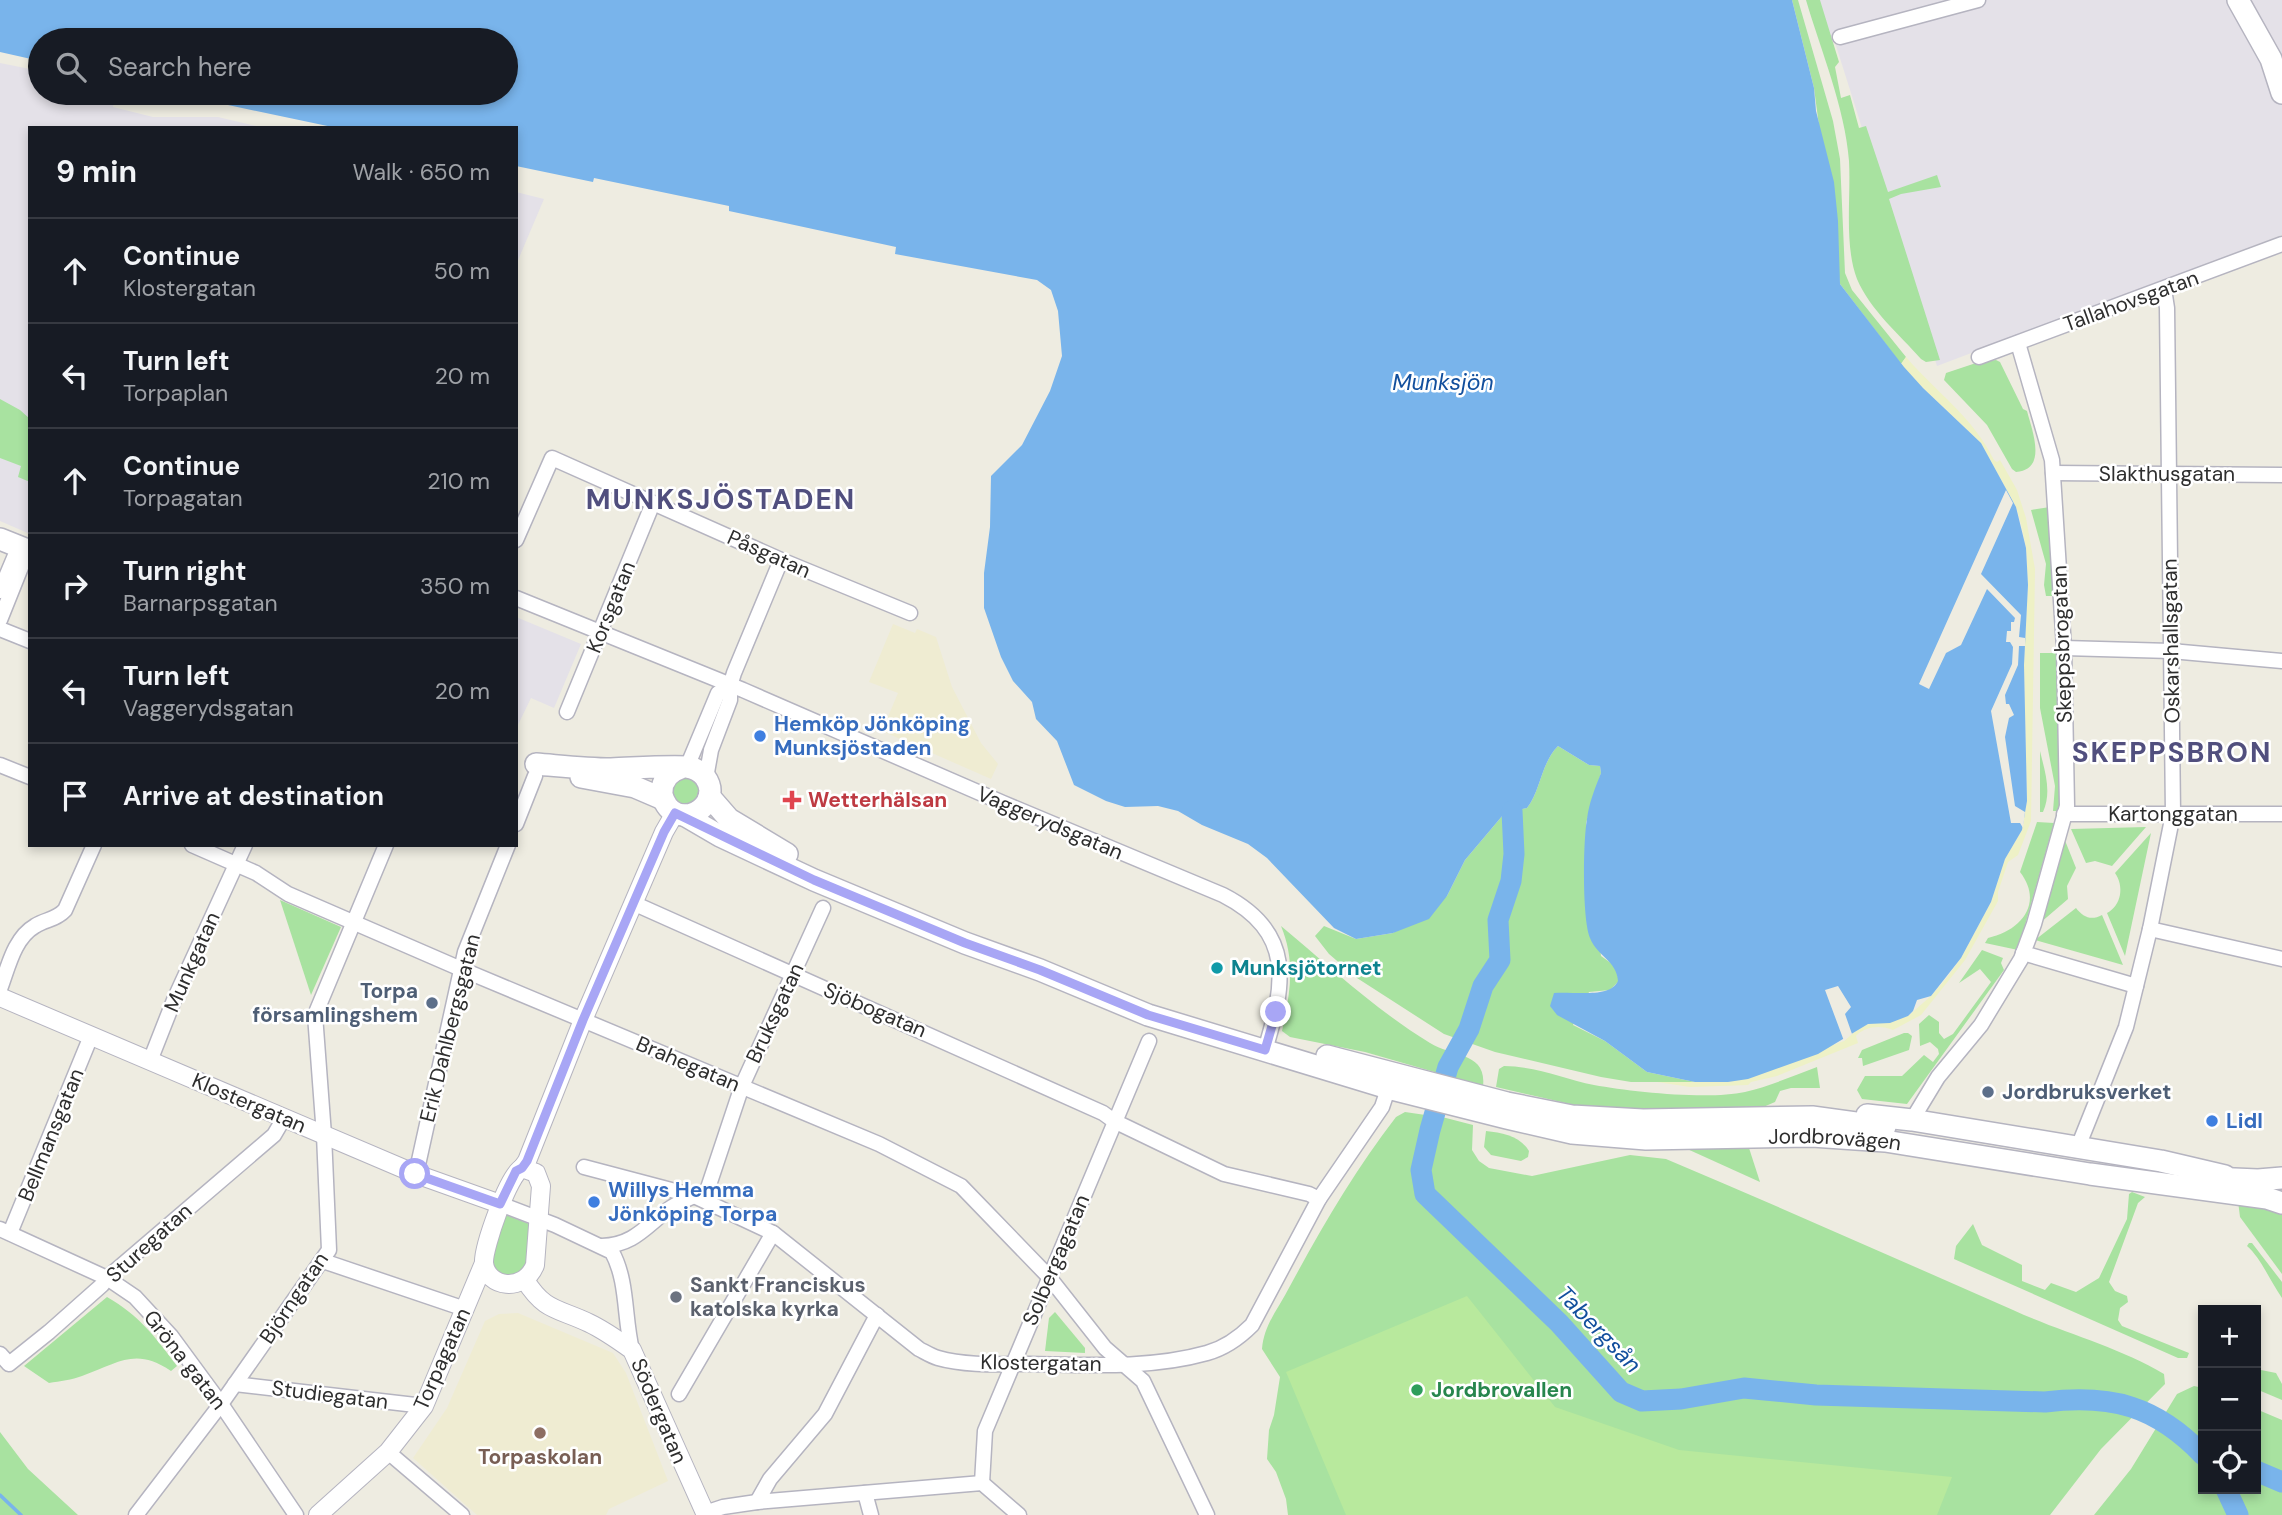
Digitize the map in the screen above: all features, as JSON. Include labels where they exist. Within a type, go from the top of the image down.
[{"type":"main road","points":[[2238,0],[2271,59],[2282,93]]},
{"type":"main road","points":[[529,765],[612,769],[661,766],[696,777],[729,819],[785,853],[835,877],[970,935],[1044,962],[1174,1016],[1266,1045]]},
{"type":"main road","points":[[529,765],[635,787],[720,836],[814,880],[965,943],[1040,970],[1148,1015],[1266,1045]]},
{"type":"main road","points":[[674,809],[662,787],[665,779],[673,771],[696,777]]},
{"type":"main road","points":[[674,809],[701,810],[696,777]]},
{"type":"main road","name":"Jordbrovägen","points":[[1266,1045],[1461,1098],[1572,1133],[1646,1139],[1812,1136],[1885,1140],[2055,1169],[2267,1198],[2282,1203]]},
{"type":"main road","name":"Jordbrovägen","points":[[1461,1098],[1572,1116],[1643,1120],[1812,1116],[2167,1172],[2237,1180],[2282,1178]]},
{"type":"main road","points":[[1812,1116],[1849,1114],[1912,1120],[2161,1161],[2237,1180]]},
{"type":"street","points":[[1840,37],[1979,0]]},
{"type":"street","name":"Tallahovsgatan","points":[[1979,357],[2282,244]]},
{"type":"street","name":"Oskarshallsgatan","points":[[2078,1147],[2126,1027],[2150,929],[2173,814],[2167,308],[2164,289]]},
{"type":"street","name":"Skeppsbrogatan","points":[[1912,1120],[1938,1077],[1981,1025],[2023,953],[2034,924],[2067,806],[2064,648],[2052,460],[2018,343]]},
{"type":"street","name":"Påsgatan","points":[[518,535],[552,458],[781,560],[910,613]]},
{"type":"street","name":"Slakthusgatan","points":[[2053,473],[2282,475]]},
{"type":"street","name":"Korsgatan","points":[[567,712],[653,503]]},
{"type":"street","points":[[0,591],[19,547]]},
{"type":"street","points":[[0,620],[19,547]]},
{"type":"street","points":[[696,777],[711,750],[730,700],[730,686],[781,560]]},
{"type":"street","name":"Vaggerydsgatan","points":[[518,599],[730,686],[1244,906],[1265,927],[1280,965],[1281,989],[1266,1045]]},
{"type":"street","points":[[0,629],[28,640]]},
{"type":"street","points":[[2064,648],[2171,651],[2282,661]]},
{"type":"street","points":[[696,777],[718,693],[730,686]]},
{"type":"street","points":[[0,765],[28,776]]},
{"type":"street","points":[[518,815],[529,765]]},
{"type":"street","points":[[541,1186],[536,1174],[522,1168],[674,809]]},
{"type":"street","name":"Kartonggatan","points":[[2064,814],[2282,814]]},
{"type":"street","points":[[0,989],[23,934],[37,924],[58,918],[65,910],[93,847]]},
{"type":"street","name":"Brahegatan","points":[[197,847],[237,864],[288,894],[461,970],[879,1144],[961,1186],[1049,1277],[1105,1348],[1143,1381],[1172,1446],[1208,1515]]},
{"type":"street","name":"Munkgatan","points":[[150,1061],[174,1000],[244,847]]},
{"type":"street","name":"Björngatan","points":[[136,1515],[221,1404],[330,1250],[315,1015],[385,847]]},
{"type":"street","name":"Erik Dahlbergsgatan","points":[[415,1174],[464,952],[507,847]]},
{"type":"street","name":"Sjöbogatan","points":[[634,903],[1103,1113],[1114,1121],[1224,1174],[1320,1199]]},
{"type":"street","name":"Bruksgatan","points":[[699,1198],[742,1086],[823,908]]},
{"type":"street","points":[[2150,929],[2282,959]]},
{"type":"street","points":[[2023,953],[2136,986]]},
{"type":"street","name":"Klostergatan","points":[[0,997],[415,1174],[500,1204]]},
{"type":"street","name":"Bellmansgatan","points":[[5,1231],[92,1036]]},
{"type":"street","name":"Solbergagatan","points":[[982,1483],[985,1431],[1149,1041]]},
{"type":"street","name":"Klostergatan","points":[[584,1167],[699,1198],[773,1233],[919,1349],[939,1358],[956,1362],[1127,1365],[1206,1354],[1241,1337],[1252,1325],[1320,1199],[1382,1107],[1391,1080]]},
{"type":"street","name":"Sturegatan","points":[[4,1359],[49,1332],[107,1278],[274,1135],[284,1118]]},
{"type":"street","points":[[484,1263],[494,1278],[503,1284],[513,1285],[525,1280],[535,1265],[541,1186],[538,1129]]},
{"type":"street","name":"Torpagatan","points":[[318,1515],[388,1452],[424,1406],[484,1263],[500,1204],[516,1171],[522,1168]]},
{"type":"street","points":[[602,1246],[618,1245],[631,1240],[671,1207],[699,1198]]},
{"type":"street","points":[[500,1204],[612,1252],[622,1275],[626,1327],[632,1350]]},
{"type":"street","name":"Gröna gatan","points":[[5,1231],[107,1278],[135,1297],[171,1336],[296,1515]]},
{"type":"street","points":[[679,1394],[773,1233]]},
{"type":"street","points":[[323,1261],[465,1310]]},
{"type":"street","name":"Torpagatan","points":[[473,1289],[494,1278]]},
{"type":"street","name":"Södergatan","points":[[525,1280],[547,1307],[587,1322],[632,1350],[705,1514]]},
{"type":"street","points":[[757,1502],[770,1479],[825,1415],[877,1315]]},
{"type":"street","name":"Studiegatan","points":[[235,1384],[424,1406]]},
{"type":"street","points":[[388,1452],[462,1515]]},
{"type":"street","points":[[705,1514],[723,1507],[757,1502],[982,1483],[1019,1515]]},
{"type":"street","points":[[865,1493],[871,1515]]},
{"type":"shaded area","points":[[1806,0],[2282,0],[2282,235],[1937,366],[1833,36],[1820,40]]},
{"type":"shaded area","points":[[0,63],[28,69],[28,105],[113,105],[153,117],[218,117],[256,126],[28,126],[28,533],[0,521]]},
{"type":"shaded area","points":[[518,192],[544,199],[518,260]]},
{"type":"shaded area","points":[[518,618],[581,644],[554,708],[531,698],[518,725]]},
{"type":"shaded area","points":[[893,624],[915,633],[917,629],[936,637],[952,687],[981,743],[998,764],[991,779],[882,731],[898,693],[869,682]]},
{"type":"shaded area","name":"Torpaskolan","points":[[518,1313],[613,1353],[626,1373],[668,1481],[609,1509],[606,1515],[477,1515],[413,1458],[447,1408],[485,1321],[499,1314]]},
{"type":"green space","points":[[1792,0],[1798,0],[1833,121],[1840,159],[1845,273],[1852,290],[1906,357],[1901,364],[1840,284],[1814,88]]},
{"type":"green space","points":[[1806,0],[1820,0],[1839,62],[1835,67],[1841,98],[1850,95],[1859,128],[1866,126],[1888,192],[1937,175],[1941,187],[1901,194],[1889,199],[1940,360],[1926,362],[1921,359],[1877,312],[1857,279],[1849,236],[1847,141],[1838,100]]},
{"type":"green space","points":[[1982,361],[2000,362],[2023,409],[2027,411],[2034,438],[2035,457],[2026,470],[2016,472],[2012,469],[1987,425],[1944,380],[1946,373]]},
{"type":"green space","points":[[0,399],[28,417],[28,481],[18,477],[21,466],[0,458]]},
{"type":"green space","points":[[2050,507],[2056,596],[2046,596],[2046,564],[2031,510]]},
{"type":"green space","points":[[2040,653],[2060,653],[2059,811],[2053,811],[2055,786],[2040,708]]},
{"type":"green space","points":[[1558,746],[1589,765],[1600,766],[1601,773],[1586,823],[1601,956],[1615,966],[1619,981],[1610,990],[1589,992],[1573,1025],[1605,1041],[1647,1072],[1695,1082],[1631,1082],[1601,1077],[1495,1052],[1444,1034],[1357,978],[1329,954],[1315,936],[1324,926],[1356,939],[1393,933],[1447,896],[1465,860],[1503,815],[1527,808],[1548,760]]},
{"type":"green space","points":[[2040,751],[2047,789],[2043,812],[2040,812]]},
{"type":"green space","points":[[683,774],[702,783],[697,805],[675,805],[670,784]]},
{"type":"green space","points":[[2037,822],[2054,823],[2018,950],[1985,943],[1988,938],[2019,922],[2029,905],[2027,883],[2020,872]]},
{"type":"green space","points":[[2146,827],[2112,866],[2095,861],[2086,863],[2071,829]]},
{"type":"green space","points":[[2151,833],[2125,956],[2107,913],[2116,905],[2120,895],[2120,884],[2115,873]]},
{"type":"green space","points":[[2064,838],[2076,868],[2067,886],[2068,899],[2040,923]]},
{"type":"green space","points":[[280,900],[341,927],[311,995]]},
{"type":"green space","points":[[2076,908],[2088,917],[2102,915],[2123,965],[2035,940]]},
{"type":"green space","points":[[1281,926],[1391,1017],[1430,1043],[1474,1061],[1483,1075],[1483,1086],[1365,1052],[1290,1037],[1282,1031],[1289,991],[1290,965]]},
{"type":"green space","points":[[1982,950],[2003,958],[2001,963],[2004,970],[1907,1104],[1862,1099],[1857,1090],[1865,1076],[1902,1076],[1924,1055],[1933,1062],[1939,1054],[1938,1049],[1930,1042],[1920,1046],[1919,1024],[1929,1015],[1939,1022],[1939,1033],[1944,1039],[1953,1034],[1991,982],[1980,969],[1959,983]]},
{"type":"green space","points":[[1904,1033],[1912,1036],[1909,1050],[1863,1066],[1862,1058],[1858,1058],[1862,1050]]},
{"type":"green space","points":[[1504,1066],[1538,1070],[1610,1088],[1711,1095],[1754,1090],[1817,1067],[1820,1088],[1791,1088],[1780,1091],[1775,1102],[1754,1111],[1592,1109],[1496,1087],[1499,1069]]},
{"type":"green space","points":[[1405,1112],[1473,1125],[1472,1150],[1479,1161],[1489,1168],[1532,1176],[1630,1155],[1666,1159],[2032,1318],[2128,1355],[2164,1374],[2165,1384],[2101,1449],[2050,1515],[1288,1515],[1286,1499],[1276,1472],[1267,1459],[1269,1430],[1280,1377],[1262,1349],[1263,1340],[1273,1316],[1314,1242],[1353,1178],[1396,1117]]},
{"type":"green space","points":[[1486,1131],[1516,1139],[1529,1151],[1528,1157],[1521,1161],[1491,1155],[1484,1147]]},
{"type":"green space","points":[[1688,1145],[1749,1148],[1760,1182],[1685,1148]]},
{"type":"green space","points":[[2132,1192],[2145,1197],[2138,1203],[2109,1282],[2115,1291],[2127,1296],[2128,1302],[2120,1308],[2118,1320],[2122,1326],[2189,1353],[2187,1358],[2178,1358],[1954,1259],[1956,1246],[1973,1224],[1982,1245],[2022,1265],[2022,1281],[2045,1290],[2051,1283],[2076,1292],[2099,1278],[2127,1219],[2129,1194]]},
{"type":"green space","points":[[2238,1201],[2268,1205],[2282,1213],[2282,1274],[2240,1217]]},
{"type":"green space","points":[[506,1215],[532,1225],[529,1262],[517,1277],[507,1277],[495,1270],[493,1263],[494,1249]]},
{"type":"green space","points":[[2252,1243],[2282,1282],[2282,1298],[2261,1263],[2247,1246]]},
{"type":"green space","name":"Jordbrovallen","points":[[1467,1296],[1555,1407],[1679,1450],[1952,1477],[1937,1515],[1346,1515],[1286,1372]]},
{"type":"green space","points":[[107,1297],[138,1319],[177,1366],[171,1371],[147,1360],[127,1360],[78,1377],[49,1383],[24,1366]]},
{"type":"green space","points":[[1055,1312],[1085,1348],[1085,1353],[1045,1351],[1049,1318]]},
{"type":"green space","points":[[2261,1370],[2276,1373],[2282,1384],[2282,1400],[2261,1391]]},
{"type":"green space","points":[[2194,1386],[2198,1387],[2198,1494],[2261,1494],[2261,1411],[2282,1420],[2282,1515],[2094,1515],[2131,1469],[2177,1394]]},
{"type":"green space","points":[[0,1432],[28,1469],[78,1515],[0,1515]]},
{"type":"sand","points":[[1906,357],[1965,418],[1994,460],[2000,460],[2017,490],[2026,518],[2035,569],[2031,821],[2018,855],[2008,862],[1998,892],[1998,901],[1965,960],[1921,1015],[1893,1030],[1883,1027],[1868,1028],[1856,1036],[1858,1043],[1748,1085],[1690,1087],[1657,1082],[1728,1082],[1844,1041],[1868,1024],[1908,1016],[1931,996],[1961,958],[1991,902],[2005,859],[2022,830],[2027,801],[2024,665],[2028,585],[2026,548],[2021,524],[2016,507],[1981,443],[1903,367],[1901,364]]},
{"type":"water","name":"Munksjön","points":[[0,0],[1792,0],[1834,182],[1840,284],[1904,367],[1981,443],[2016,507],[2026,548],[2028,585],[2024,665],[2027,801],[2022,830],[2005,859],[1991,902],[1961,958],[1931,996],[1917,1000],[1908,1016],[1890,1023],[1868,1024],[1818,1054],[1748,1079],[1695,1082],[1647,1072],[1605,1041],[1557,1015],[1550,1006],[1554,993],[1599,992],[1614,987],[1618,981],[1614,968],[1597,950],[1587,928],[1584,880],[1586,830],[1591,801],[1601,773],[1600,766],[1589,765],[1558,746],[1548,760],[1527,808],[1503,815],[1465,860],[1447,896],[1429,919],[1393,933],[1356,939],[1334,928],[1267,858],[1248,844],[1202,825],[1178,811],[1158,806],[1125,807],[1074,785],[1057,741],[1036,719],[1032,702],[1013,681],[1001,657],[984,608],[991,476],[1022,445],[1050,391],[1062,356],[1058,311],[1051,290],[1037,280],[895,254],[896,247],[729,211],[729,206],[594,178],[593,182],[518,166],[518,126],[328,126],[228,105],[518,105],[518,28],[28,28],[28,58],[0,52]]},
{"type":"pier","points":[[2006,490],[2013,503],[1981,574],[2021,615],[2019,637],[2025,638],[2025,646],[2019,646],[2018,665],[2005,695],[2006,704],[2009,704],[2014,715],[2009,718],[2005,737],[2015,806],[2025,812],[2023,828],[2020,823],[2011,823],[1991,711],[2012,664],[2013,647],[2010,642],[2006,642],[2007,631],[2011,631],[2011,622],[2014,622],[2015,618],[1987,589],[1961,645],[1946,653],[1929,689],[1919,684]]},
{"type":"pier","points":[[1838,986],[1851,1007],[1845,1014],[1852,1034],[1844,1041],[1825,990]]},
{"type":"waterway","name":"Tabergsån","points":[[1512,811],[1514,854],[1511,881],[1498,920],[1500,960],[1483,986],[1469,1029],[1448,1067],[1421,1170],[1425,1194],[1559,1323],[1621,1392],[1642,1401],[1681,1399],[1744,1388],[1816,1395],[2112,1402],[2132,1407],[2168,1425],[2198,1450]]},
{"type":"waterway","points":[[2261,1473],[2282,1482]]},
{"type":"waterway","name":"Tabergsån","points":[[2228,1494],[2238,1515]]},
{"type":"waterway","points":[[0,1495],[21,1515]]},
{"type":"place","name":"Hemköp Jönköping Munksjöstaden","points":[[760,736]]},
{"type":"place","name":"Wetterhälsan","points":[[792,800]]},
{"type":"place","name":"Munksjötornet","points":[[1217,968]]},
{"type":"place","name":"Torpa församlingshem","points":[[432,1003]]},
{"type":"place","name":"Jordbruksverket","points":[[1988,1092]]},
{"type":"place","name":"Lidl","points":[[2212,1121]]},
{"type":"place","name":"Willys Hemma Jönköping Torpa","points":[[594,1202]]},
{"type":"place","name":"Sankt Franciskus katolska kyrka","points":[[676,1297]]},
{"type":"place","name":"Jordbrovallen","points":[[1417,1390]]},
{"type":"place","name":"Torpaskolan","points":[[540,1433]]},
{"type":"district","name":"MUNKSJÖSTADEN","points":[[721,499]]},
{"type":"district","name":"SKEPPSBRON","points":[[2172,752]]},
{"type":"route","points":[[415,1174],[500,1204],[510,1180],[527,1161],[583,1020],[664,832],[675,813],[814,880],[1148,1015],[1265,1050],[1276,1012]]}]
